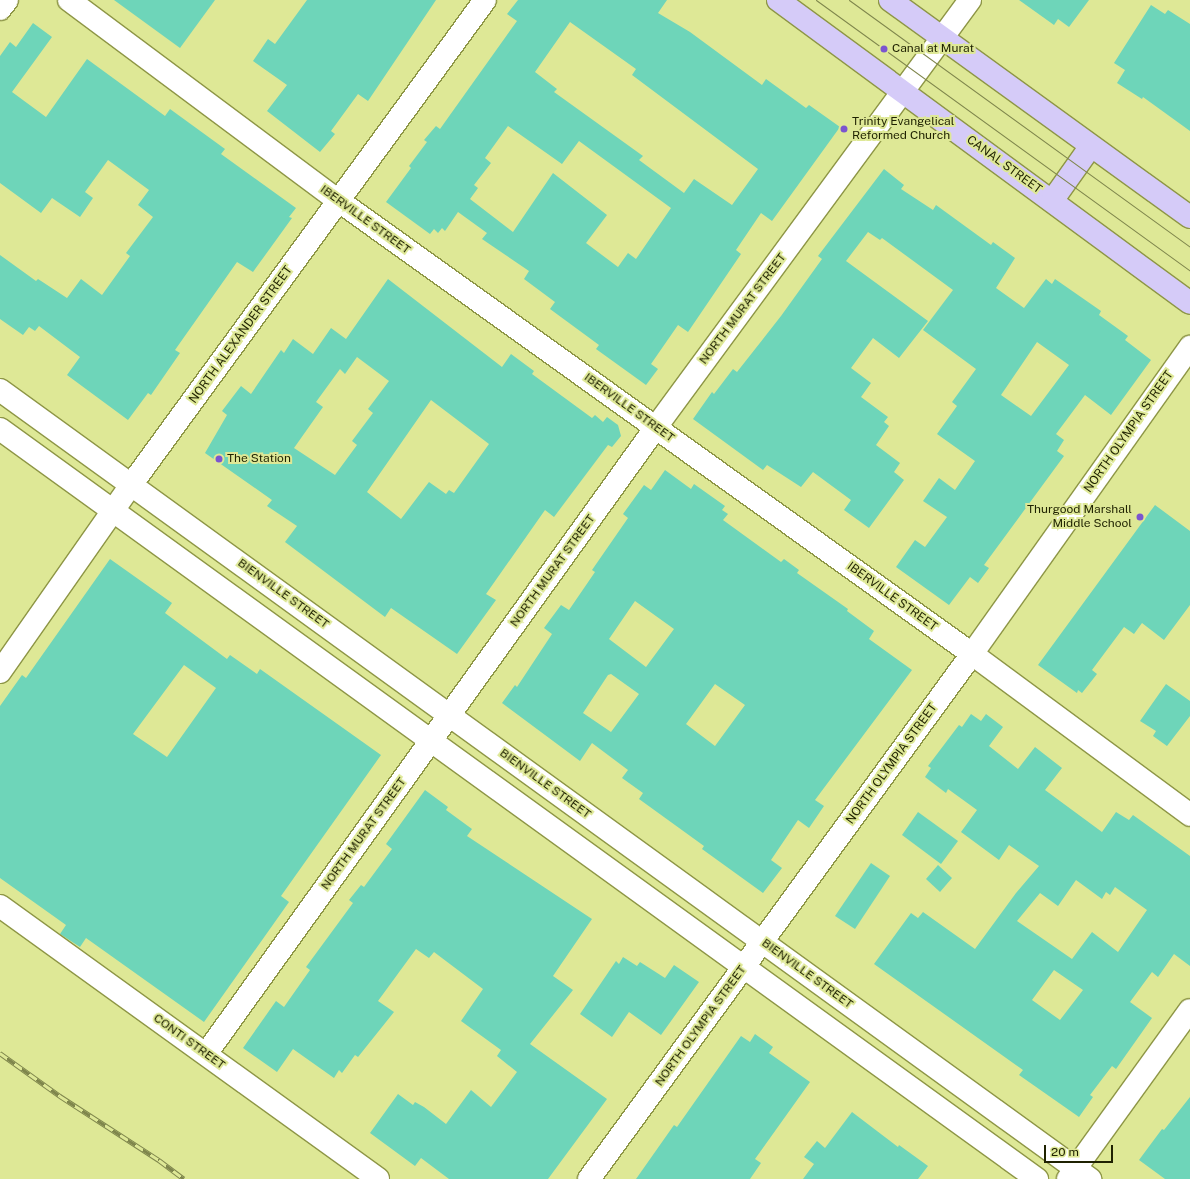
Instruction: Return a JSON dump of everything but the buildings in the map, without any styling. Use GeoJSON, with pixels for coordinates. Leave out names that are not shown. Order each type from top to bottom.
{"type":"FeatureCollection","features":[{"type":"Feature","properties":{"kind":"main road","name":"CANAL STREET"},"geometry":{"type":"LineString","coordinates":[[778,0],[1190,303]]}},
{"type":"Feature","properties":{"kind":"main road"},"geometry":{"type":"LineString","coordinates":[[890,0],[943,40],[1190,217]]}},
{"type":"Feature","properties":{"kind":"main road"},"geometry":{"type":"LineString","coordinates":[[1052,201],[1091,146]]}},
{"type":"Feature","properties":{"kind":"street"},"geometry":{"type":"LineString","coordinates":[[0,9],[7,0]]}},
{"type":"Feature","properties":{"kind":"street","name":"IBERVILLE STREET"},"geometry":{"type":"LineString","coordinates":[[69,0],[339,201],[972,654],[1190,815]]}},
{"type":"Feature","properties":{"kind":"street","name":"NORTH ALEXANDER STREET"},"geometry":{"type":"LineString","coordinates":[[0,672],[131,484],[485,0]]}},
{"type":"Feature","properties":{"kind":"street","name":"NORTH MURAT STREET"},"geometry":{"type":"LineString","coordinates":[[206,1054],[656,427],[905,92],[970,0]]}},
{"type":"Feature","properties":{"kind":"street","name":"NORTH OLYMPIA STREET"},"geometry":{"type":"LineString","coordinates":[[589,1179],[972,654],[1190,346]]}},
{"type":"Feature","properties":{"kind":"street","name":"BIENVILLE STREET"},"geometry":{"type":"LineString","coordinates":[[0,390],[762,942],[1078,1176]]}},
{"type":"Feature","properties":{"kind":"street"},"geometry":{"type":"LineString","coordinates":[[0,430],[1037,1179]]}},
{"type":"Feature","properties":{"kind":"street","name":"CONTI STREET"},"geometry":{"type":"LineString","coordinates":[[0,906],[378,1179]]}},
{"type":"Feature","properties":{"kind":"street"},"geometry":{"type":"LineString","coordinates":[[1078,1176],[1190,1010]]}},
{"type":"Feature","properties":{"kind":"tram line"},"geometry":{"type":"LineString","coordinates":[[816,0],[1190,271]]}},
{"type":"Feature","properties":{"kind":"tram line"},"geometry":{"type":"LineString","coordinates":[[849,0],[1190,247]]}},
{"type":"Feature","properties":{"kind":"railway"},"geometry":{"type":"LineString","coordinates":[[0,1053],[60,1096],[159,1160],[184,1179]]}},
{"type":"Feature","properties":{"kind":"place","name":"Canal at Murat"},"geometry":{"type":"Point","coordinates":[884,49]}},
{"type":"Feature","properties":{"kind":"place","name":"Trinity Evangelical Reformed Church"},"geometry":{"type":"Point","coordinates":[844,129]}},
{"type":"Feature","properties":{"kind":"place","name":"The Station"},"geometry":{"type":"Point","coordinates":[219,459]}},
{"type":"Feature","properties":{"kind":"place","name":"Thurgood Marshall Middle School"},"geometry":{"type":"Point","coordinates":[1140,517]}}]}
